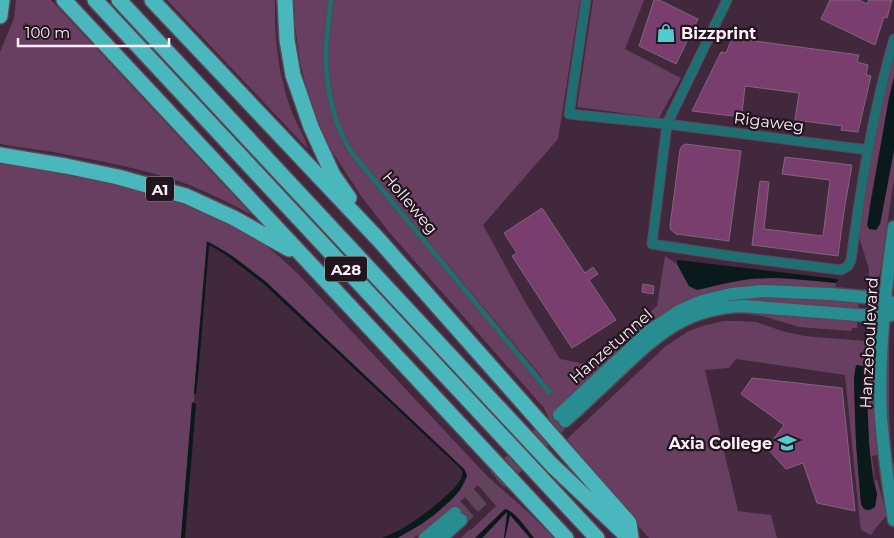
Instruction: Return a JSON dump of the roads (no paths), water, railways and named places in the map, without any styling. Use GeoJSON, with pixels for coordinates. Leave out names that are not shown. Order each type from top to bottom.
{"type":"FeatureCollection","features":[{"type":"Feature","properties":{"kind":"highway"},"geometry":{"type":"LineString","coordinates":[[0,16],[2,0]]}},
{"type":"Feature","properties":{"kind":"highway","name":"A28"},"geometry":{"type":"LineString","coordinates":[[64,0],[566,538]]}},
{"type":"Feature","properties":{"kind":"highway","name":"A28"},"geometry":{"type":"LineString","coordinates":[[95,0],[596,538]]}},
{"type":"Feature","properties":{"kind":"highway","name":"A28"},"geometry":{"type":"LineString","coordinates":[[119,0],[552,465],[630,538]]}},
{"type":"Feature","properties":{"kind":"highway","name":"A28"},"geometry":{"type":"LineString","coordinates":[[152,0],[379,240],[629,523],[630,538]]}},
{"type":"Feature","properties":{"kind":"highway","name":"A28"},"geometry":{"type":"LineString","coordinates":[[284,0],[287,40],[293,75],[311,127],[333,175],[379,240]]}},
{"type":"Feature","properties":{"kind":"highway","name":"A1"},"geometry":{"type":"LineString","coordinates":[[0,155],[118,177],[186,196],[234,218],[277,241],[307,260]]}},
{"type":"Feature","properties":{"kind":"main road","name":"Hanzeboulevard"},"geometry":{"type":"LineString","coordinates":[[894,228],[889,315],[881,376],[881,417],[894,520]]}},
{"type":"Feature","properties":{"kind":"main road","name":"Hanzetunnel"},"geometry":{"type":"LineString","coordinates":[[889,315],[750,306],[732,306],[702,312],[681,321],[656,337],[562,418],[648,331],[679,311],[702,302],[731,294],[763,290],[822,294],[890,302]]}},
{"type":"Feature","properties":{"kind":"main road"},"geometry":{"type":"LineString","coordinates":[[425,538],[458,516],[440,538]]}},
{"type":"Feature","properties":{"kind":"street","name":"Rigaweg"},"geometry":{"type":"LineString","coordinates":[[586,0],[569,114],[667,124],[868,150]]}},
{"type":"Feature","properties":{"kind":"street"},"geometry":{"type":"LineString","coordinates":[[727,0],[667,124],[652,244],[841,270],[846,268],[850,264],[868,150],[894,39]]}},
{"type":"Feature","properties":{"kind":"lane","name":"Holleweg"},"geometry":{"type":"LineString","coordinates":[[331,0],[327,40],[328,83],[342,137],[354,157],[549,392]]}},
{"type":"Feature","properties":{"kind":"tunnel"},"geometry":{"type":"LineString","coordinates":[[455,513],[559,415]]}},
{"type":"Feature","properties":{"kind":"tunnel"},"geometry":{"type":"LineString","coordinates":[[461,520],[565,421]]}},
{"type":"Feature","properties":{"kind":"place","name":"Bizzprint"},"geometry":{"type":"Point","coordinates":[666,33]}},
{"type":"Feature","properties":{"kind":"place","name":"Axia College"},"geometry":{"type":"Point","coordinates":[787,443]}}]}
